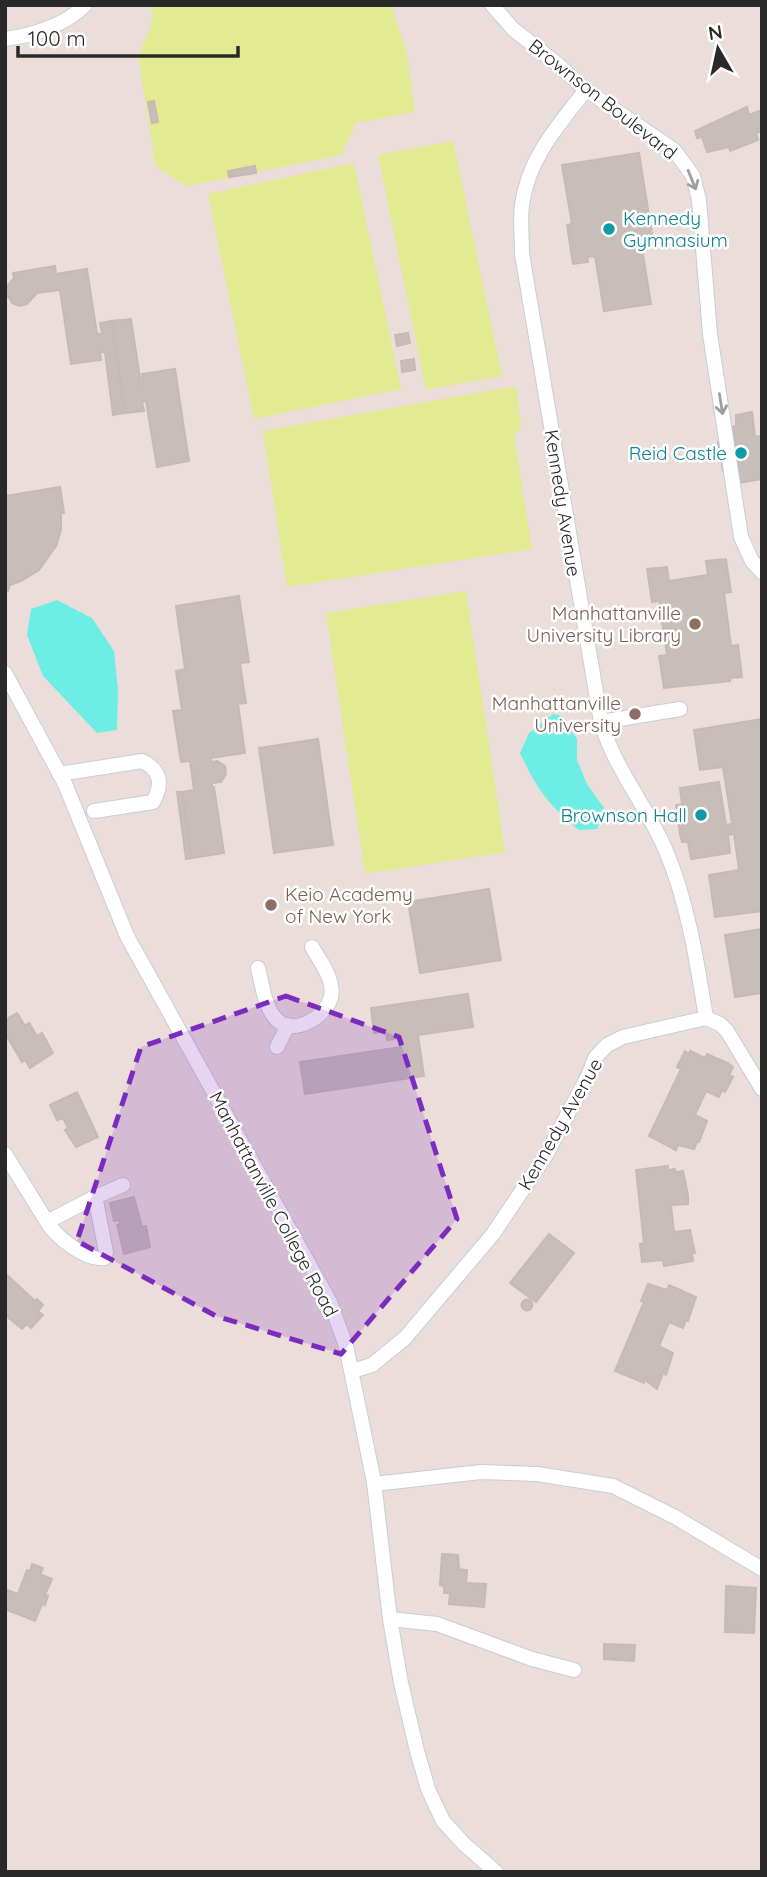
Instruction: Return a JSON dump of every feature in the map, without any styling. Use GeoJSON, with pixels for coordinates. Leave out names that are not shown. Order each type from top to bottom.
{"type":"FeatureCollection","features":[{"type":"Feature","properties":{"kind":"street"},"geometry":{"type":"LineString","coordinates":[[5,39],[23,37],[41,30],[63,20],[85,5]]}},
{"type":"Feature","properties":{"kind":"street","name":"Brownson Boulevard"},"geometry":{"type":"LineString","coordinates":[[492,5],[513,29],[586,90],[674,150],[692,176],[699,200],[710,334],[741,537],[752,561],[762,572]]}},
{"type":"Feature","properties":{"kind":"street","name":"Kennedy Avenue"},"geometry":{"type":"LineString","coordinates":[[352,1371],[372,1365],[405,1338],[493,1234],[546,1155],[595,1058],[607,1045],[623,1037],[706,1018],[701,979],[667,853],[617,764],[601,722],[524,268],[522,204],[531,167],[550,135],[586,90]]}},
{"type":"Feature","properties":{"kind":"street","name":"Manhattanville College Road"},"geometry":{"type":"LineString","coordinates":[[5,673],[59,774],[99,863],[127,936],[330,1302],[352,1371],[374,1484],[390,1619],[401,1683],[428,1789],[443,1821],[496,1872]]}},
{"type":"Feature","properties":{"kind":"street"},"geometry":{"type":"LineString","coordinates":[[601,722],[680,709]]}},
{"type":"Feature","properties":{"kind":"street"},"geometry":{"type":"LineString","coordinates":[[59,774],[142,761],[152,765],[159,775],[159,790],[153,802],[94,811]]}},
{"type":"Feature","properties":{"kind":"street"},"geometry":{"type":"LineString","coordinates":[[258,968],[270,1009],[277,1020],[299,1026],[321,1014],[332,996],[331,983],[312,947]]}},
{"type":"Feature","properties":{"kind":"street"},"geometry":{"type":"LineString","coordinates":[[706,1018],[720,1024],[727,1031],[762,1089]]}},
{"type":"Feature","properties":{"kind":"street"},"geometry":{"type":"LineString","coordinates":[[277,1047],[288,1025]]}},
{"type":"Feature","properties":{"kind":"street"},"geometry":{"type":"LineString","coordinates":[[5,1154],[51,1228],[84,1253],[97,1259],[104,1258],[106,1252],[96,1201],[93,1198]]}},
{"type":"Feature","properties":{"kind":"street"},"geometry":{"type":"LineString","coordinates":[[51,1228],[93,1198],[122,1185]]}},
{"type":"Feature","properties":{"kind":"street"},"geometry":{"type":"LineString","coordinates":[[374,1484],[481,1472],[537,1475],[612,1486],[675,1517],[762,1569]]}},
{"type":"Feature","properties":{"kind":"street"},"geometry":{"type":"LineString","coordinates":[[390,1619],[437,1624],[532,1659],[574,1670]]}},
{"type":"Feature","properties":{"kind":"highlighted area"},"geometry":{"type":"Polygon","coordinates":[[[286,996],[399,1037],[457,1219],[341,1354],[216,1316],[77,1241],[141,1047],[286,996]]]}},
{"type":"Feature","properties":{"kind":"green space"},"geometry":{"type":"Polygon","coordinates":[[[153,5],[391,5],[407,53],[415,112],[356,123],[341,155],[186,186],[156,167],[138,56],[151,27],[153,5]]]}},
{"type":"Feature","properties":{"kind":"green space"},"geometry":{"type":"Polygon","coordinates":[[[453,141],[502,376],[426,390],[378,155],[453,141]]]}},
{"type":"Feature","properties":{"kind":"green space"},"geometry":{"type":"Polygon","coordinates":[[[354,163],[401,389],[254,419],[208,194],[354,163]]]}},
{"type":"Feature","properties":{"kind":"green space"},"geometry":{"type":"Polygon","coordinates":[[[516,386],[521,427],[514,436],[532,549],[287,587],[263,431],[516,386]]]}},
{"type":"Feature","properties":{"kind":"green space"},"geometry":{"type":"Polygon","coordinates":[[[466,591],[505,852],[365,874],[326,613],[466,591]]]}},
{"type":"Feature","properties":{"kind":"water"},"geometry":{"type":"Polygon","coordinates":[[[57,600],[92,618],[114,651],[118,690],[117,730],[97,733],[43,676],[27,635],[31,609],[57,600]]]}},
{"type":"Feature","properties":{"kind":"water"},"geometry":{"type":"Polygon","coordinates":[[[553,714],[562,716],[577,739],[577,760],[587,784],[604,808],[597,829],[579,830],[559,812],[538,787],[520,753],[529,733],[553,714]]]}},
{"type":"Feature","properties":{"kind":"building"},"geometry":{"type":"Polygon","coordinates":[[[154,101],[158,122],[152,123],[148,102],[154,101]]]}},
{"type":"Feature","properties":{"kind":"building"},"geometry":{"type":"Polygon","coordinates":[[[747,107],[749,115],[762,110],[762,131],[756,133],[758,140],[730,151],[729,147],[707,152],[702,137],[697,138],[695,131],[747,107]]]}},
{"type":"Feature","properties":{"kind":"building","name":"Kennedy Gymnasium"},"geometry":{"type":"Polygon","coordinates":[[[639,153],[652,234],[640,236],[651,304],[604,311],[595,256],[587,257],[588,262],[573,264],[567,225],[572,224],[562,165],[639,153]]]}},
{"type":"Feature","properties":{"kind":"building"},"geometry":{"type":"Polygon","coordinates":[[[255,166],[256,173],[229,177],[228,171],[255,166]]]}},
{"type":"Feature","properties":{"kind":"building"},"geometry":{"type":"Polygon","coordinates":[[[55,266],[56,274],[87,269],[97,334],[102,334],[100,323],[112,321],[125,413],[113,415],[105,352],[100,352],[101,360],[71,364],[60,290],[37,293],[27,304],[19,306],[12,303],[8,296],[5,298],[5,289],[14,278],[13,273],[55,266]]]}},
{"type":"Feature","properties":{"kind":"building"},"geometry":{"type":"Polygon","coordinates":[[[131,319],[141,385],[142,374],[175,369],[189,461],[157,467],[146,401],[142,401],[144,411],[125,413],[112,321],[131,319]]]}},
{"type":"Feature","properties":{"kind":"building"},"geometry":{"type":"Polygon","coordinates":[[[408,333],[410,343],[397,346],[395,335],[408,333]]]}},
{"type":"Feature","properties":{"kind":"building"},"geometry":{"type":"Polygon","coordinates":[[[414,359],[415,370],[402,372],[401,361],[414,359]]]}},
{"type":"Feature","properties":{"kind":"building","name":"Reid Castle"},"geometry":{"type":"Polygon","coordinates":[[[752,412],[755,437],[762,436],[762,479],[738,483],[736,468],[723,470],[718,442],[731,440],[729,427],[736,426],[736,415],[752,412]]]}},
{"type":"Feature","properties":{"kind":"building"},"geometry":{"type":"Polygon","coordinates":[[[60,487],[64,513],[61,513],[61,530],[56,546],[39,570],[10,585],[8,591],[5,591],[5,496],[60,487]]]}},
{"type":"Feature","properties":{"kind":"building","name":"Manhattanville University Library"},"geometry":{"type":"Polygon","coordinates":[[[726,559],[731,592],[724,593],[731,646],[738,645],[742,677],[730,678],[730,681],[664,688],[659,656],[667,655],[659,601],[652,602],[647,569],[667,567],[669,581],[708,575],[706,561],[726,559]]]}},
{"type":"Feature","properties":{"kind":"building"},"geometry":{"type":"Polygon","coordinates":[[[239,596],[249,662],[240,663],[246,703],[238,704],[245,753],[211,758],[211,762],[217,761],[225,766],[226,774],[221,782],[212,783],[224,853],[192,858],[182,792],[194,790],[190,761],[181,762],[173,711],[182,710],[176,671],[185,669],[176,606],[239,596]]]}},
{"type":"Feature","properties":{"kind":"building","name":"Brownson Hall"},"geometry":{"type":"Polygon","coordinates":[[[762,719],[762,911],[715,917],[709,875],[739,870],[734,834],[728,835],[730,853],[691,859],[688,842],[682,842],[680,834],[676,805],[682,804],[680,788],[719,782],[726,825],[732,824],[723,767],[700,770],[694,730],[762,719]]]}},
{"type":"Feature","properties":{"kind":"building"},"geometry":{"type":"Polygon","coordinates":[[[318,739],[333,845],[274,853],[259,748],[318,739]]]}},
{"type":"Feature","properties":{"kind":"building"},"geometry":{"type":"Polygon","coordinates":[[[177,792],[182,792],[192,858],[186,859],[177,792]]]}},
{"type":"Feature","properties":{"kind":"building"},"geometry":{"type":"Polygon","coordinates":[[[489,889],[501,960],[420,973],[408,902],[489,889]]]}},
{"type":"Feature","properties":{"kind":"building"},"geometry":{"type":"Polygon","coordinates":[[[762,929],[762,993],[735,997],[725,935],[762,929]]]}},
{"type":"Feature","properties":{"kind":"building"},"geometry":{"type":"Polygon","coordinates":[[[468,994],[473,1027],[418,1035],[424,1076],[305,1094],[300,1062],[401,1047],[400,1038],[387,1040],[386,1031],[374,1033],[371,1008],[468,994]]]}},
{"type":"Feature","properties":{"kind":"building"},"geometry":{"type":"Polygon","coordinates":[[[17,1013],[25,1026],[29,1023],[37,1036],[42,1033],[53,1053],[30,1068],[25,1060],[22,1062],[5,1033],[5,1020],[17,1013]]]}},
{"type":"Feature","properties":{"kind":"building"},"geometry":{"type":"Polygon","coordinates":[[[685,1051],[705,1058],[707,1054],[728,1063],[733,1067],[729,1075],[733,1077],[719,1097],[706,1091],[695,1115],[707,1121],[694,1149],[678,1145],[676,1150],[649,1136],[681,1069],[677,1067],[685,1051]]]}},
{"type":"Feature","properties":{"kind":"building"},"geometry":{"type":"Polygon","coordinates":[[[77,1092],[98,1137],[76,1147],[65,1130],[68,1128],[63,1118],[57,1120],[50,1105],[77,1092]]]}},
{"type":"Feature","properties":{"kind":"building"},"geometry":{"type":"Polygon","coordinates":[[[668,1166],[668,1170],[683,1171],[688,1195],[688,1204],[671,1205],[674,1232],[690,1230],[695,1253],[692,1253],[693,1261],[664,1266],[663,1260],[642,1262],[640,1244],[644,1243],[636,1170],[668,1166]]]}},
{"type":"Feature","properties":{"kind":"building"},"geometry":{"type":"Polygon","coordinates":[[[134,1197],[142,1227],[146,1226],[150,1247],[124,1254],[117,1225],[120,1224],[119,1220],[114,1221],[110,1203],[134,1197]]]}},
{"type":"Feature","properties":{"kind":"building"},"geometry":{"type":"Polygon","coordinates":[[[549,1234],[574,1253],[536,1302],[510,1283],[549,1234]]]}},
{"type":"Feature","properties":{"kind":"building"},"geometry":{"type":"Polygon","coordinates":[[[5,1273],[43,1305],[38,1311],[43,1315],[31,1328],[27,1324],[22,1329],[5,1315],[5,1273]]]}},
{"type":"Feature","properties":{"kind":"building"},"geometry":{"type":"Polygon","coordinates":[[[648,1284],[667,1290],[669,1285],[696,1297],[683,1328],[669,1322],[659,1346],[673,1353],[666,1375],[663,1373],[657,1389],[645,1380],[644,1383],[615,1371],[644,1302],[641,1301],[648,1284]]]}},
{"type":"Feature","properties":{"kind":"building"},"geometry":{"type":"Polygon","coordinates":[[[527,1300],[531,1301],[531,1309],[527,1310],[523,1309],[522,1305],[523,1301],[527,1300]]]}},
{"type":"Feature","properties":{"kind":"building"},"geometry":{"type":"Polygon","coordinates":[[[442,1554],[458,1555],[459,1569],[467,1570],[466,1583],[486,1584],[484,1607],[449,1604],[450,1593],[444,1593],[444,1586],[440,1585],[442,1554]]]}},
{"type":"Feature","properties":{"kind":"building"},"geometry":{"type":"Polygon","coordinates":[[[32,1564],[43,1568],[40,1574],[52,1579],[45,1595],[48,1596],[45,1605],[42,1604],[35,1621],[5,1609],[7,1590],[18,1594],[32,1564]]]}},
{"type":"Feature","properties":{"kind":"building"},"geometry":{"type":"Polygon","coordinates":[[[726,1586],[756,1588],[754,1633],[725,1632],[726,1586]]]}},
{"type":"Feature","properties":{"kind":"building"},"geometry":{"type":"Polygon","coordinates":[[[604,1644],[635,1645],[634,1661],[604,1659],[604,1644]]]}},
{"type":"Feature","properties":{"kind":"place","name":"Kennedy Gymnasium"},"geometry":{"type":"Point","coordinates":[609,229]}},
{"type":"Feature","properties":{"kind":"place","name":"Reid Castle"},"geometry":{"type":"Point","coordinates":[741,453]}},
{"type":"Feature","properties":{"kind":"place","name":"Manhattanville University Library"},"geometry":{"type":"Point","coordinates":[695,624]}},
{"type":"Feature","properties":{"kind":"place","name":"Manhattanville University"},"geometry":{"type":"Point","coordinates":[635,714]}},
{"type":"Feature","properties":{"kind":"place","name":"Brownson Hall"},"geometry":{"type":"Point","coordinates":[701,815]}},
{"type":"Feature","properties":{"kind":"place","name":"Keio Academy of New York"},"geometry":{"type":"Point","coordinates":[271,905]}}]}
